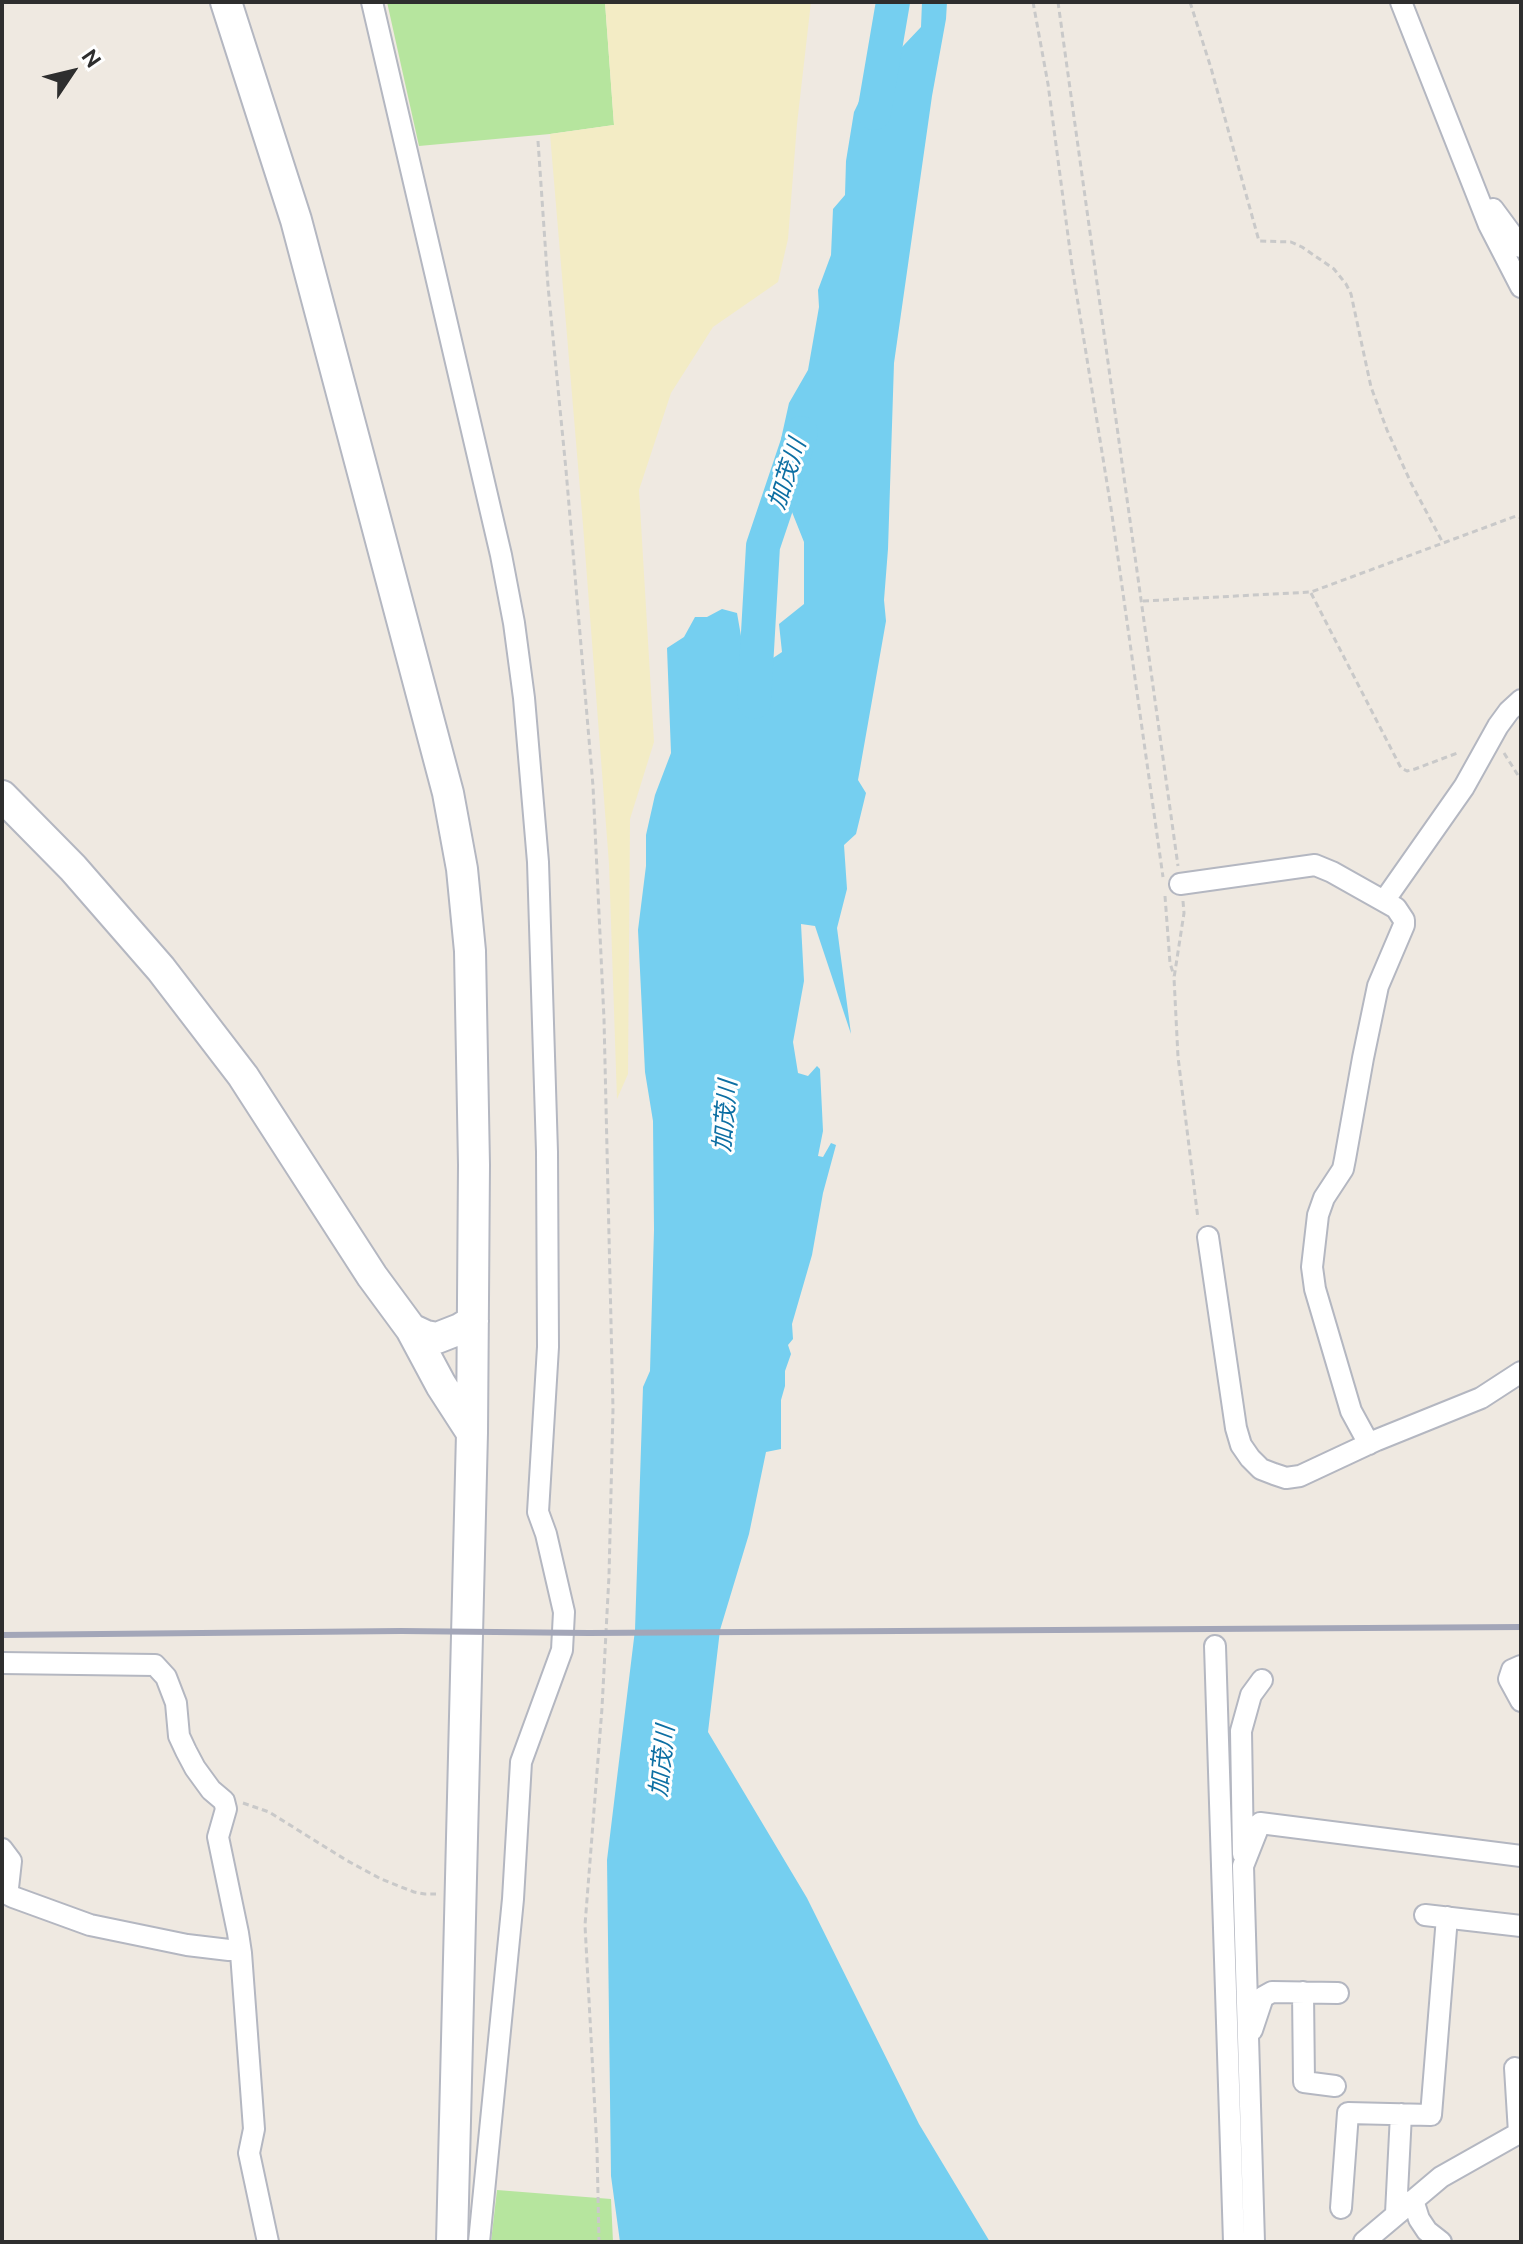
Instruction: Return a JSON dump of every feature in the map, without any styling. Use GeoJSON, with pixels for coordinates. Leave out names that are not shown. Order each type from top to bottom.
{"type":"FeatureCollection","features":[{"type":"Feature","properties":{"kind":"street"},"geometry":{"type":"LineString","coordinates":[[226,2],[296,220],[448,793],[462,869],[470,951],[473,1321],[452,2242]]}},
{"type":"Feature","properties":{"kind":"street"},"geometry":{"type":"LineString","coordinates":[[372,2],[501,555],[524,698],[538,862],[547,1152],[548,1332],[538,1512],[564,1612],[562,1650],[521,1762],[513,1899],[479,2242]]}},
{"type":"Feature","properties":{"kind":"street"},"geometry":{"type":"LineString","coordinates":[[1401,2],[1489,225],[1521,287]]}},
{"type":"Feature","properties":{"kind":"street"},"geometry":{"type":"LineString","coordinates":[[1476,192],[1521,247]]}},
{"type":"Feature","properties":{"kind":"street"},"geometry":{"type":"LineString","coordinates":[[1384,901],[1464,787],[1509,711],[1521,700]]}},
{"type":"Feature","properties":{"kind":"street"},"geometry":{"type":"LineString","coordinates":[[2,796],[73,868],[170,981],[243,1076],[372,1276],[411,1329],[441,1385],[472,1433]]}},
{"type":"Feature","properties":{"kind":"street"},"geometry":{"type":"LineString","coordinates":[[1180,884],[1315,865],[1396,908],[1404,920],[1378,986],[1343,1169],[1324,1198],[1318,1215],[1312,1267],[1315,1289],[1343,1386],[1357,1424],[1369,1444]]}},
{"type":"Feature","properties":{"kind":"street"},"geometry":{"type":"LineString","coordinates":[[1208,1237],[1236,1428],[1241,1445],[1261,1469],[1286,1478],[1300,1476],[1481,1398],[1521,1372]]}},
{"type":"Feature","properties":{"kind":"street"},"geometry":{"type":"LineString","coordinates":[[411,1329],[437,1338],[473,1321]]}},
{"type":"Feature","properties":{"kind":"street"},"geometry":{"type":"LineString","coordinates":[[1215,1646],[1234,2242]]}},
{"type":"Feature","properties":{"kind":"street"},"geometry":{"type":"LineString","coordinates":[[2,1663],[155,1665],[166,1677],[176,1703],[179,1736],[186,1751],[195,1768],[225,1805],[218,1837],[240,1949],[254,2129],[249,2153],[268,2242]]}},
{"type":"Feature","properties":{"kind":"street"},"geometry":{"type":"LineString","coordinates":[[1521,1666],[1512,1670],[1509,1679],[1521,1701]]}},
{"type":"Feature","properties":{"kind":"street"},"geometry":{"type":"LineString","coordinates":[[1254,2242],[1241,1731],[1251,1695],[1262,1680]]}},
{"type":"Feature","properties":{"kind":"street"},"geometry":{"type":"LineString","coordinates":[[1243,1866],[1260,1823],[1521,1856]]}},
{"type":"Feature","properties":{"kind":"street"},"geometry":{"type":"LineString","coordinates":[[2,1849],[11,1861],[8,1888],[9,1895],[13,1897],[90,1925],[187,1945],[240,1949]]}},
{"type":"Feature","properties":{"kind":"street"},"geometry":{"type":"LineString","coordinates":[[1425,1915],[1521,1926]]}},
{"type":"Feature","properties":{"kind":"street"},"geometry":{"type":"LineString","coordinates":[[1341,2208],[1348,2113],[1431,2115],[1447,1917]]}},
{"type":"Feature","properties":{"kind":"street"},"geometry":{"type":"LineString","coordinates":[[1247,2043],[1263,1997],[1272,1992],[1338,1993]]}},
{"type":"Feature","properties":{"kind":"street"},"geometry":{"type":"LineString","coordinates":[[1303,1992],[1304,2082],[1335,2086]]}},
{"type":"Feature","properties":{"kind":"street"},"geometry":{"type":"LineString","coordinates":[[1364,2242],[1441,2177],[1520,2133],[1515,2068]]}},
{"type":"Feature","properties":{"kind":"street"},"geometry":{"type":"LineString","coordinates":[[1396,2213],[1401,2114]]}},
{"type":"Feature","properties":{"kind":"street"},"geometry":{"type":"LineString","coordinates":[[1413,2200],[1419,2219],[1427,2231],[1441,2242]]}},
{"type":"Feature","properties":{"kind":"path"},"geometry":{"type":"LineString","coordinates":[[1033,2],[1111,508],[1163,872],[1170,963],[1174,978]]}},
{"type":"Feature","properties":{"kind":"path"},"geometry":{"type":"LineString","coordinates":[[1058,2],[1184,913],[1174,978],[1178,1057],[1200,1229],[1208,1237]]}},
{"type":"Feature","properties":{"kind":"path"},"geometry":{"type":"LineString","coordinates":[[1190,2],[1259,241],[1291,242],[1302,247],[1334,269],[1346,284],[1381,416],[1411,483],[1443,543]]}},
{"type":"Feature","properties":{"kind":"path"},"geometry":{"type":"LineString","coordinates":[[538,141],[593,786],[604,1019],[613,1409],[609,1576],[585,1925],[599,2242]]}},
{"type":"Feature","properties":{"kind":"path"},"geometry":{"type":"LineString","coordinates":[[1142,601],[1311,592],[1516,516],[1521,518]]}},
{"type":"Feature","properties":{"kind":"path"},"geometry":{"type":"LineString","coordinates":[[1311,592],[1401,768],[1407,771],[1415,769],[1490,741],[1498,743],[1521,780]]}},
{"type":"Feature","properties":{"kind":"path"},"geometry":{"type":"LineString","coordinates":[[225,1805],[234,1800],[256,1806],[346,1860],[403,1888],[425,1894],[461,1892]]}},
{"type":"Feature","properties":{"kind":"green space"},"geometry":{"type":"Polygon","coordinates":[[[387,2],[605,2],[614,125],[419,146],[387,2]]]}},
{"type":"Feature","properties":{"kind":"green space"},"geometry":{"type":"Polygon","coordinates":[[[497,2190],[611,2199],[613,2242],[491,2242],[497,2190]]]}},
{"type":"Feature","properties":{"kind":"sand"},"geometry":{"type":"Polygon","coordinates":[[[605,2],[811,2],[788,239],[778,282],[713,327],[671,393],[639,490],[654,742],[630,819],[628,1074],[617,1099],[609,864],[550,134],[614,125],[605,2]]]}},
{"type":"Feature","properties":{"kind":"water"},"geometry":{"type":"Polygon","coordinates":[[[922,2],[947,2],[946,19],[894,363],[884,600],[886,621],[858,780],[866,793],[856,834],[844,845],[847,889],[837,928],[851,1034],[815,926],[801,924],[804,981],[793,1042],[798,1073],[808,1076],[817,1066],[820,1069],[823,1131],[818,1156],[823,1157],[831,1143],[836,1145],[823,1193],[812,1255],[792,1324],[793,1339],[788,1345],[791,1354],[781,1400],[781,1449],[766,1452],[749,1534],[720,1630],[708,1732],[807,1898],[919,2124],[990,2242],[620,2242],[611,2176],[607,1860],[635,1630],[643,1387],[650,1371],[653,1121],[645,1072],[638,930],[646,866],[646,835],[655,795],[671,753],[667,648],[684,637],[695,617],[707,617],[722,609],[737,613],[741,636],[749,634],[748,654],[767,662],[782,652],[779,624],[804,604],[804,542],[792,512],[781,439],[789,403],[808,370],[819,307],[818,290],[831,255],[833,209],[845,195],[846,161],[854,112],[868,83],[921,27],[922,2]]]}},
{"type":"Feature","properties":{"kind":"waterway","name":"加茂川"},"geometry":{"type":"LineString","coordinates":[[874,113],[893,2]]}},
{"type":"Feature","properties":{"kind":"waterway","name":"加茂川"},"geometry":{"type":"LineString","coordinates":[[754,702],[763,546],[801,433]]}},
{"type":"Feature","properties":{"kind":"railway"},"geometry":{"type":"LineString","coordinates":[[2,1635],[1521,1627]]}}]}
